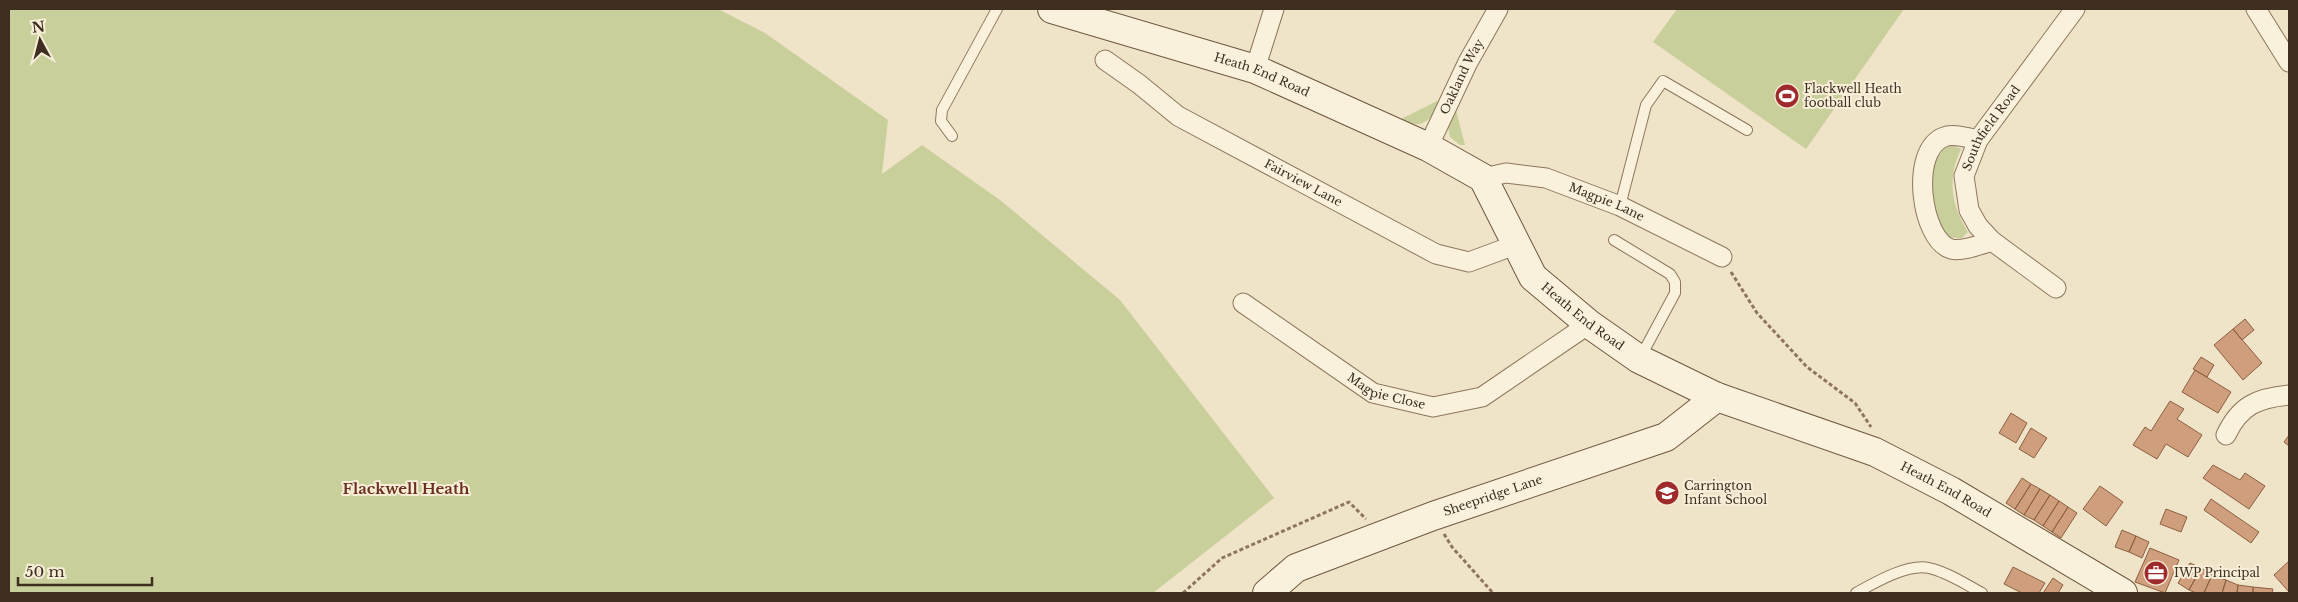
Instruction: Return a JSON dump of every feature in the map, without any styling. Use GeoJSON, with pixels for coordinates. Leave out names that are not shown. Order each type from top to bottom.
{"type":"FeatureCollection","features":[{"type":"Feature","properties":{"kind":"street","name":"Heath End Road"},"geometry":{"type":"LineString","coordinates":[[1052,9],[1255,69],[1428,147],[1484,178],[1515,245],[1533,277],[1589,324],[1639,359],[1717,397],[1875,452],[1951,491],[2123,593]]}},
{"type":"Feature","properties":{"kind":"street"},"geometry":{"type":"LineString","coordinates":[[1255,69],[1274,9]]}},
{"type":"Feature","properties":{"kind":"street","name":"Oakland Way"},"geometry":{"type":"LineString","coordinates":[[1428,147],[1468,62],[1498,9]]}},
{"type":"Feature","properties":{"kind":"street","name":"Southfield Road"},"geometry":{"type":"LineString","coordinates":[[2056,288],[1992,240],[1978,226],[1969,210],[1964,176],[1978,140],[2075,9]]}},
{"type":"Feature","properties":{"kind":"street"},"geometry":{"type":"LineString","coordinates":[[2256,9],[2289,62]]}},
{"type":"Feature","properties":{"kind":"street","name":"Fairview Lane"},"geometry":{"type":"LineString","coordinates":[[1105,60],[1140,84],[1178,116],[1436,254],[1470,262],[1515,245]]}},
{"type":"Feature","properties":{"kind":"street"},"geometry":{"type":"LineString","coordinates":[[1978,140],[1945,136],[1931,145],[1924,160],[1922,188],[1929,223],[1938,242],[1952,249],[1973,247],[1992,240]]}},
{"type":"Feature","properties":{"kind":"street","name":"Magpie Lane"},"geometry":{"type":"LineString","coordinates":[[1484,178],[1506,173],[1546,178],[1620,206],[1722,257]]}},
{"type":"Feature","properties":{"kind":"street","name":"Magpie Close"},"geometry":{"type":"LineString","coordinates":[[1243,303],[1373,393],[1433,406],[1482,397],[1589,324]]}},
{"type":"Feature","properties":{"kind":"street"},"geometry":{"type":"LineString","coordinates":[[2226,435],[2232,421],[2244,408],[2258,401],[2289,395]]}},
{"type":"Feature","properties":{"kind":"street","name":"Sheepridge Lane"},"geometry":{"type":"LineString","coordinates":[[1268,593],[1296,568],[1433,516],[1666,437],[1717,397]]}},
{"type":"Feature","properties":{"kind":"lane"},"geometry":{"type":"LineString","coordinates":[[952,136],[941,121],[942,110],[997,9]]}},
{"type":"Feature","properties":{"kind":"lane"},"geometry":{"type":"LineString","coordinates":[[1620,206],[1646,105],[1663,81],[1747,130]]}},
{"type":"Feature","properties":{"kind":"lane"},"geometry":{"type":"LineString","coordinates":[[1614,240],[1670,274],[1675,282],[1675,293],[1639,359]]}},
{"type":"Feature","properties":{"kind":"lane"},"geometry":{"type":"LineString","coordinates":[[1856,593],[1879,580],[1914,567],[1928,567],[1982,593]]}},
{"type":"Feature","properties":{"kind":"path"},"geometry":{"type":"LineString","coordinates":[[1722,257],[1757,313],[1807,367],[1856,403],[1872,428]]}},
{"type":"Feature","properties":{"kind":"path"},"geometry":{"type":"LineString","coordinates":[[1183,593],[1222,558],[1349,502],[1383,535]]}},
{"type":"Feature","properties":{"kind":"path"},"geometry":{"type":"LineString","coordinates":[[1433,516],[1452,547],[1493,593]]}},
{"type":"Feature","properties":{"kind":"green space"},"geometry":{"type":"Polygon","coordinates":[[[9,9],[718,9],[765,33],[888,120],[882,174],[922,145],[1000,200],[1120,300],[1274,498],[1153,593],[9,593],[9,9]]]}},
{"type":"Feature","properties":{"kind":"green space","name":"Flackwell Heath football club"},"geometry":{"type":"Polygon","coordinates":[[[1677,9],[1904,9],[1806,149],[1653,42],[1677,9]]]}},
{"type":"Feature","properties":{"kind":"green space"},"geometry":{"type":"Polygon","coordinates":[[[1439,100],[1433,114],[1425,122],[1414,124],[1401,119],[1439,100]]]}},
{"type":"Feature","properties":{"kind":"green space"},"geometry":{"type":"Polygon","coordinates":[[[1453,109],[1456,110],[1465,145],[1460,145],[1450,137],[1448,126],[1453,109]]]}},
{"type":"Feature","properties":{"kind":"green space"},"geometry":{"type":"Polygon","coordinates":[[[1952,145],[1961,149],[1954,171],[1953,192],[1958,212],[1968,232],[1962,238],[1949,237],[1941,232],[1937,224],[1932,193],[1933,163],[1943,149],[1952,145]]]}},
{"type":"Feature","properties":{"kind":"building"},"geometry":{"type":"Polygon","coordinates":[[[2245,319],[2254,330],[2242,340],[2233,329],[2245,319]]]}},
{"type":"Feature","properties":{"kind":"building"},"geometry":{"type":"Polygon","coordinates":[[[2233,329],[2262,363],[2243,380],[2214,345],[2233,329]]]}},
{"type":"Feature","properties":{"kind":"building"},"geometry":{"type":"Polygon","coordinates":[[[2201,357],[2214,365],[2207,377],[2193,369],[2201,357]]]}},
{"type":"Feature","properties":{"kind":"building"},"geometry":{"type":"Polygon","coordinates":[[[2195,370],[2231,392],[2218,413],[2182,392],[2195,370]]]}},
{"type":"Feature","properties":{"kind":"building"},"geometry":{"type":"Polygon","coordinates":[[[2170,401],[2184,409],[2177,419],[2202,435],[2188,457],[2166,444],[2157,459],[2133,445],[2145,427],[2151,431],[2170,401]]]}},
{"type":"Feature","properties":{"kind":"building"},"geometry":{"type":"Polygon","coordinates":[[[2011,413],[2027,423],[2016,443],[1999,433],[2011,413]]]}},
{"type":"Feature","properties":{"kind":"building"},"geometry":{"type":"Polygon","coordinates":[[[2031,428],[2047,438],[2034,458],[2019,449],[2031,428]]]}},
{"type":"Feature","properties":{"kind":"building"},"geometry":{"type":"Polygon","coordinates":[[[2289,435],[2289,446],[2284,442],[2289,435]]]}},
{"type":"Feature","properties":{"kind":"building"},"geometry":{"type":"Polygon","coordinates":[[[2213,465],[2240,480],[2245,473],[2265,486],[2249,509],[2203,478],[2213,465]]]}},
{"type":"Feature","properties":{"kind":"building"},"geometry":{"type":"Polygon","coordinates":[[[2022,478],[2031,484],[2015,509],[2006,503],[2022,478]]]}},
{"type":"Feature","properties":{"kind":"building"},"geometry":{"type":"Polygon","coordinates":[[[2031,484],[2040,489],[2024,515],[2015,509],[2031,484]]]}},
{"type":"Feature","properties":{"kind":"building"},"geometry":{"type":"Polygon","coordinates":[[[2100,486],[2123,502],[2106,526],[2083,509],[2100,486]]]}},
{"type":"Feature","properties":{"kind":"building"},"geometry":{"type":"Polygon","coordinates":[[[2040,489],[2050,495],[2034,520],[2024,515],[2040,489]]]}},
{"type":"Feature","properties":{"kind":"building"},"geometry":{"type":"Polygon","coordinates":[[[2050,495],[2059,501],[2043,526],[2034,520],[2050,495]]]}},
{"type":"Feature","properties":{"kind":"building"},"geometry":{"type":"Polygon","coordinates":[[[2211,499],[2259,532],[2251,543],[2204,510],[2211,499]]]}},
{"type":"Feature","properties":{"kind":"building"},"geometry":{"type":"Polygon","coordinates":[[[2059,501],[2068,507],[2052,532],[2043,526],[2059,501]]]}},
{"type":"Feature","properties":{"kind":"building"},"geometry":{"type":"Polygon","coordinates":[[[2068,507],[2077,513],[2061,538],[2052,532],[2068,507]]]}},
{"type":"Feature","properties":{"kind":"building"},"geometry":{"type":"Polygon","coordinates":[[[2166,509],[2187,517],[2181,532],[2160,524],[2166,509]]]}},
{"type":"Feature","properties":{"kind":"building"},"geometry":{"type":"Polygon","coordinates":[[[2122,530],[2136,536],[2129,552],[2115,547],[2122,530]]]}},
{"type":"Feature","properties":{"kind":"building"},"geometry":{"type":"Polygon","coordinates":[[[2136,536],[2149,542],[2142,558],[2129,552],[2136,536]]]}},
{"type":"Feature","properties":{"kind":"building"},"geometry":{"type":"Polygon","coordinates":[[[2150,548],[2179,560],[2165,593],[2135,582],[2150,548]]]}},
{"type":"Feature","properties":{"kind":"building"},"geometry":{"type":"Polygon","coordinates":[[[2289,561],[2289,592],[2274,575],[2289,561]]]}},
{"type":"Feature","properties":{"kind":"building"},"geometry":{"type":"Polygon","coordinates":[[[2190,563],[2201,568],[2189,590],[2178,583],[2190,563]]]}},
{"type":"Feature","properties":{"kind":"building"},"geometry":{"type":"Polygon","coordinates":[[[2013,567],[2045,583],[2039,593],[2022,593],[2004,584],[2013,567]]]}},
{"type":"Feature","properties":{"kind":"building"},"geometry":{"type":"Polygon","coordinates":[[[2201,568],[2212,575],[2204,593],[2196,593],[2189,590],[2201,568]]]}},
{"type":"Feature","properties":{"kind":"building"},"geometry":{"type":"Polygon","coordinates":[[[2212,575],[2226,580],[2222,593],[2204,593],[2212,575]]]}},
{"type":"Feature","properties":{"kind":"building"},"geometry":{"type":"Polygon","coordinates":[[[2053,578],[2063,585],[2058,593],[2043,593],[2053,578]]]}},
{"type":"Feature","properties":{"kind":"building"},"geometry":{"type":"Polygon","coordinates":[[[2226,580],[2238,585],[2237,593],[2222,593],[2226,580]]]}},
{"type":"Feature","properties":{"kind":"building"},"geometry":{"type":"Polygon","coordinates":[[[2238,585],[2253,587],[2253,593],[2237,593],[2238,585]]]}},
{"type":"Feature","properties":{"kind":"building"},"geometry":{"type":"Polygon","coordinates":[[[2253,587],[2273,589],[2272,593],[2253,593],[2253,587]]]}},
{"type":"Feature","properties":{"kind":"place","name":"Flackwell Heath football club"},"geometry":{"type":"Point","coordinates":[1787,96]}},
{"type":"Feature","properties":{"kind":"place","name":"Carrington Infant School"},"geometry":{"type":"Point","coordinates":[1667,493]}},
{"type":"Feature","properties":{"kind":"place","name":"IWP Principal"},"geometry":{"type":"Point","coordinates":[2156,573]}},
{"type":"Feature","properties":{"kind":"district","name":"Flackwell Heath"},"geometry":{"type":"Point","coordinates":[406,489]}}]}
